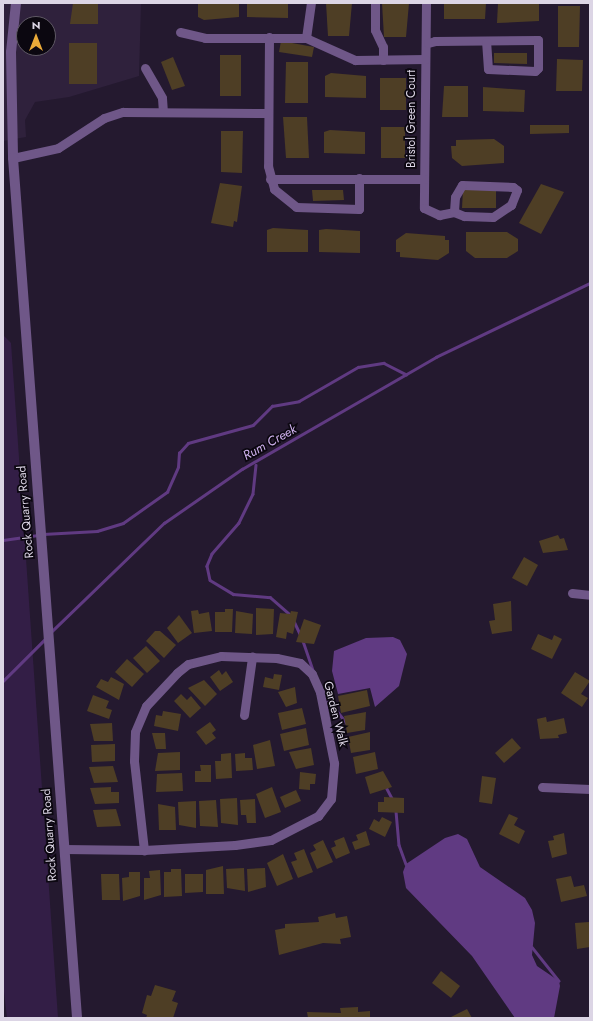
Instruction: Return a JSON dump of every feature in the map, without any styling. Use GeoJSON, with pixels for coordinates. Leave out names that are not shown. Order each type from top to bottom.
{"type":"FeatureCollection","features":[{"type":"Feature","properties":{"kind":"street","name":"Rock Quarry Road"},"geometry":{"type":"LineString","coordinates":[[16,3],[11,52],[13,158],[77,1018]]}},
{"type":"Feature","properties":{"kind":"street"},"geometry":{"type":"LineString","coordinates":[[306,38],[311,3]]}},
{"type":"Feature","properties":{"kind":"street"},"geometry":{"type":"LineString","coordinates":[[375,3],[375,30],[383,47],[383,60]]}},
{"type":"Feature","properties":{"kind":"street","name":"Bristol Green Court"},"geometry":{"type":"LineString","coordinates":[[426,3],[428,43],[425,59],[424,208],[439,215],[454,212],[464,216],[493,217],[511,205],[517,190],[513,187],[462,185],[455,197],[454,212]]}},
{"type":"Feature","properties":{"kind":"street","name":"Bristol Green Court"},"geometry":{"type":"LineString","coordinates":[[180,32],[205,38],[306,38],[343,57],[383,60],[425,59]]}},
{"type":"Feature","properties":{"kind":"street"},"geometry":{"type":"LineString","coordinates":[[269,37],[268,113],[270,179],[281,196],[296,207],[359,209],[359,178]]}},
{"type":"Feature","properties":{"kind":"street"},"geometry":{"type":"LineString","coordinates":[[428,43],[538,40],[538,68],[493,71],[486,65],[486,42]]}},
{"type":"Feature","properties":{"kind":"street"},"geometry":{"type":"LineString","coordinates":[[146,68],[162,98],[163,112]]}},
{"type":"Feature","properties":{"kind":"street"},"geometry":{"type":"LineString","coordinates":[[13,158],[58,148],[104,118],[123,112],[268,113]]}},
{"type":"Feature","properties":{"kind":"street","name":"Bristol Green Court"},"geometry":{"type":"LineString","coordinates":[[270,179],[424,179]]}},
{"type":"Feature","properties":{"kind":"street"},"geometry":{"type":"LineString","coordinates":[[572,593],[590,595]]}},
{"type":"Feature","properties":{"kind":"street","name":"Garden Walk"},"geometry":{"type":"LineString","coordinates":[[64,849],[144,850],[272,840],[318,816],[331,799],[334,763],[320,692],[312,674],[300,663],[252,657],[213,657],[188,664],[140,716],[134,761],[144,850]]}},
{"type":"Feature","properties":{"kind":"street"},"geometry":{"type":"LineString","coordinates":[[244,715],[252,657]]}},
{"type":"Feature","properties":{"kind":"street"},"geometry":{"type":"LineString","coordinates":[[542,787],[590,789]]}},
{"type":"Feature","properties":{"kind":"shaded area"},"geometry":{"type":"Polygon","coordinates":[[[3,3],[141,3],[139,76],[69,97],[35,102],[25,120],[26,137],[3,141],[3,3]]]}},
{"type":"Feature","properties":{"kind":"shaded area"},"geometry":{"type":"Polygon","coordinates":[[[3,335],[11,343],[58,1018],[7,1018],[3,983],[3,335]]]}},
{"type":"Feature","properties":{"kind":"shaded area"},"geometry":{"type":"Polygon","coordinates":[[[393,637],[400,640],[407,654],[399,686],[375,707],[370,688],[338,694],[332,671],[334,651],[366,638],[393,637]]]}},
{"type":"Feature","properties":{"kind":"shaded area"},"geometry":{"type":"Polygon","coordinates":[[[458,834],[467,839],[480,867],[525,898],[532,910],[535,923],[532,955],[537,966],[559,981],[560,986],[554,1018],[515,1018],[472,956],[406,888],[403,872],[406,864],[445,838],[458,834]]]}},
{"type":"Feature","properties":{"kind":"building"},"geometry":{"type":"Polygon","coordinates":[[[73,3],[98,3],[98,24],[70,24],[73,3]]]}},
{"type":"Feature","properties":{"kind":"building"},"geometry":{"type":"Polygon","coordinates":[[[198,3],[239,3],[239,17],[204,20],[198,17],[198,3]]]}},
{"type":"Feature","properties":{"kind":"building"},"geometry":{"type":"Polygon","coordinates":[[[247,3],[288,3],[288,18],[247,17],[247,3]]]}},
{"type":"Feature","properties":{"kind":"building"},"geometry":{"type":"Polygon","coordinates":[[[326,3],[352,3],[349,36],[328,36],[326,3]]]}},
{"type":"Feature","properties":{"kind":"building"},"geometry":{"type":"Polygon","coordinates":[[[382,3],[409,3],[406,37],[384,37],[382,3]]]}},
{"type":"Feature","properties":{"kind":"building"},"geometry":{"type":"Polygon","coordinates":[[[444,3],[486,3],[485,19],[444,19],[444,3]]]}},
{"type":"Feature","properties":{"kind":"building"},"geometry":{"type":"Polygon","coordinates":[[[498,3],[539,3],[539,21],[497,23],[498,3]]]}},
{"type":"Feature","properties":{"kind":"building"},"geometry":{"type":"Polygon","coordinates":[[[558,6],[580,6],[579,47],[558,47],[558,6]]]}},
{"type":"Feature","properties":{"kind":"building"},"geometry":{"type":"Polygon","coordinates":[[[281,41],[314,47],[312,57],[279,52],[281,41]]]}},
{"type":"Feature","properties":{"kind":"building"},"geometry":{"type":"Polygon","coordinates":[[[69,43],[97,43],[97,84],[69,84],[69,43]]]}},
{"type":"Feature","properties":{"kind":"building"},"geometry":{"type":"Polygon","coordinates":[[[494,53],[527,53],[527,64],[494,63],[494,53]]]}},
{"type":"Feature","properties":{"kind":"building"},"geometry":{"type":"Polygon","coordinates":[[[220,55],[241,55],[241,96],[220,96],[220,55]]]}},
{"type":"Feature","properties":{"kind":"building"},"geometry":{"type":"Polygon","coordinates":[[[173,57],[185,86],[172,90],[161,62],[173,57]]]}},
{"type":"Feature","properties":{"kind":"building"},"geometry":{"type":"Polygon","coordinates":[[[557,59],[583,60],[582,91],[556,91],[557,59]]]}},
{"type":"Feature","properties":{"kind":"building"},"geometry":{"type":"Polygon","coordinates":[[[286,62],[308,62],[308,103],[285,103],[286,62]]]}},
{"type":"Feature","properties":{"kind":"building"},"geometry":{"type":"Polygon","coordinates":[[[331,73],[366,76],[366,98],[325,97],[325,76],[331,73]]]}},
{"type":"Feature","properties":{"kind":"building"},"geometry":{"type":"Polygon","coordinates":[[[380,78],[406,78],[406,110],[380,110],[380,78]]]}},
{"type":"Feature","properties":{"kind":"building"},"geometry":{"type":"Polygon","coordinates":[[[444,86],[468,86],[468,117],[442,117],[444,86]]]}},
{"type":"Feature","properties":{"kind":"building"},"geometry":{"type":"Polygon","coordinates":[[[483,87],[525,90],[524,112],[483,111],[483,87]]]}},
{"type":"Feature","properties":{"kind":"building"},"geometry":{"type":"Polygon","coordinates":[[[283,117],[307,117],[309,158],[286,158],[283,117]]]}},
{"type":"Feature","properties":{"kind":"building"},"geometry":{"type":"Polygon","coordinates":[[[530,125],[569,125],[569,133],[530,134],[530,125]]]}},
{"type":"Feature","properties":{"kind":"building"},"geometry":{"type":"Polygon","coordinates":[[[381,127],[405,127],[405,158],[381,158],[381,127]]]}},
{"type":"Feature","properties":{"kind":"building"},"geometry":{"type":"Polygon","coordinates":[[[330,130],[365,132],[365,154],[324,153],[324,132],[330,130]]]}},
{"type":"Feature","properties":{"kind":"building"},"geometry":{"type":"Polygon","coordinates":[[[221,131],[243,131],[242,173],[221,172],[221,131]]]}},
{"type":"Feature","properties":{"kind":"building"},"geometry":{"type":"Polygon","coordinates":[[[494,139],[504,146],[504,163],[462,166],[452,158],[451,146],[456,146],[456,140],[494,139]]]}},
{"type":"Feature","properties":{"kind":"building"},"geometry":{"type":"Polygon","coordinates":[[[220,183],[242,186],[237,222],[234,221],[233,227],[211,223],[220,183]]]}},
{"type":"Feature","properties":{"kind":"building"},"geometry":{"type":"Polygon","coordinates":[[[541,184],[564,192],[541,234],[519,223],[541,184]]]}},
{"type":"Feature","properties":{"kind":"building"},"geometry":{"type":"Polygon","coordinates":[[[463,189],[496,189],[496,208],[462,208],[463,189]]]}},
{"type":"Feature","properties":{"kind":"building"},"geometry":{"type":"Polygon","coordinates":[[[312,190],[343,190],[344,200],[313,201],[312,190]]]}},
{"type":"Feature","properties":{"kind":"building"},"geometry":{"type":"Polygon","coordinates":[[[273,228],[308,230],[308,252],[267,252],[267,230],[273,228]]]}},
{"type":"Feature","properties":{"kind":"building"},"geometry":{"type":"Polygon","coordinates":[[[319,230],[360,231],[360,253],[319,252],[319,230]]]}},
{"type":"Feature","properties":{"kind":"building"},"geometry":{"type":"Polygon","coordinates":[[[466,232],[507,232],[518,239],[518,251],[507,258],[475,258],[466,251],[466,232]]]}},
{"type":"Feature","properties":{"kind":"building"},"geometry":{"type":"Polygon","coordinates":[[[406,233],[445,236],[445,240],[449,240],[449,253],[438,260],[400,257],[400,252],[396,252],[396,240],[406,233]]]}},
{"type":"Feature","properties":{"kind":"building"},"geometry":{"type":"Polygon","coordinates":[[[558,535],[560,539],[564,538],[568,550],[543,553],[539,541],[558,535]]]}},
{"type":"Feature","properties":{"kind":"building"},"geometry":{"type":"Polygon","coordinates":[[[524,557],[538,565],[527,586],[512,578],[524,557]]]}},
{"type":"Feature","properties":{"kind":"building"},"geometry":{"type":"Polygon","coordinates":[[[511,601],[512,631],[492,634],[489,621],[495,620],[493,604],[511,601]]]}},
{"type":"Feature","properties":{"kind":"building"},"geometry":{"type":"Polygon","coordinates":[[[256,608],[274,609],[273,634],[256,635],[256,608]]]}},
{"type":"Feature","properties":{"kind":"building"},"geometry":{"type":"Polygon","coordinates":[[[225,609],[233,609],[232,632],[215,632],[215,612],[225,612],[225,609]]]}},
{"type":"Feature","properties":{"kind":"building"},"geometry":{"type":"Polygon","coordinates":[[[198,610],[199,614],[209,612],[212,631],[194,633],[191,611],[198,610]]]}},
{"type":"Feature","properties":{"kind":"building"},"geometry":{"type":"Polygon","coordinates":[[[236,611],[253,614],[252,634],[235,633],[236,611]]]}},
{"type":"Feature","properties":{"kind":"building"},"geometry":{"type":"Polygon","coordinates":[[[291,611],[298,612],[293,634],[287,632],[286,639],[276,637],[280,613],[290,614],[291,611]]]}},
{"type":"Feature","properties":{"kind":"building"},"geometry":{"type":"Polygon","coordinates":[[[179,615],[192,633],[178,643],[167,628],[179,615]]]}},
{"type":"Feature","properties":{"kind":"building"},"geometry":{"type":"Polygon","coordinates":[[[304,619],[321,625],[314,644],[296,642],[304,619]]]}},
{"type":"Feature","properties":{"kind":"building"},"geometry":{"type":"Polygon","coordinates":[[[155,631],[160,631],[176,645],[164,658],[146,641],[155,631]]]}},
{"type":"Feature","properties":{"kind":"building"},"geometry":{"type":"Polygon","coordinates":[[[538,634],[552,640],[554,635],[562,639],[552,659],[531,649],[538,634]]]}},
{"type":"Feature","properties":{"kind":"building"},"geometry":{"type":"Polygon","coordinates":[[[146,646],[160,661],[147,673],[133,658],[146,646]]]}},
{"type":"Feature","properties":{"kind":"building"},"geometry":{"type":"Polygon","coordinates":[[[127,659],[144,674],[132,687],[115,672],[127,659]]]}},
{"type":"Feature","properties":{"kind":"building"},"geometry":{"type":"Polygon","coordinates":[[[219,670],[222,675],[226,671],[233,682],[220,691],[210,677],[219,670]]]}},
{"type":"Feature","properties":{"kind":"building"},"geometry":{"type":"Polygon","coordinates":[[[575,672],[590,681],[581,694],[588,698],[582,707],[561,693],[575,672]]]}},
{"type":"Feature","properties":{"kind":"building"},"geometry":{"type":"Polygon","coordinates":[[[274,674],[282,675],[279,690],[263,687],[265,677],[273,679],[274,674]]]}},
{"type":"Feature","properties":{"kind":"building"},"geometry":{"type":"Polygon","coordinates":[[[111,677],[124,684],[119,700],[96,687],[101,679],[108,682],[111,677]]]}},
{"type":"Feature","properties":{"kind":"building"},"geometry":{"type":"Polygon","coordinates":[[[204,680],[217,694],[205,706],[188,688],[204,680]]]}},
{"type":"Feature","properties":{"kind":"building"},"geometry":{"type":"Polygon","coordinates":[[[295,687],[297,703],[286,707],[278,692],[295,687]]]}},
{"type":"Feature","properties":{"kind":"building"},"geometry":{"type":"Polygon","coordinates":[[[367,690],[370,706],[341,713],[338,696],[367,690]]]}},
{"type":"Feature","properties":{"kind":"building"},"geometry":{"type":"Polygon","coordinates":[[[181,694],[187,700],[191,696],[201,708],[190,718],[174,701],[181,694]]]}},
{"type":"Feature","properties":{"kind":"building"},"geometry":{"type":"Polygon","coordinates":[[[93,695],[109,701],[106,708],[112,710],[109,719],[87,711],[93,695]]]}},
{"type":"Feature","properties":{"kind":"building"},"geometry":{"type":"Polygon","coordinates":[[[302,708],[306,724],[282,730],[278,713],[302,708]]]}},
{"type":"Feature","properties":{"kind":"building"},"geometry":{"type":"Polygon","coordinates":[[[163,711],[181,714],[178,731],[154,726],[156,715],[162,716],[163,711]]]}},
{"type":"Feature","properties":{"kind":"building"},"geometry":{"type":"Polygon","coordinates":[[[366,712],[365,730],[347,733],[344,716],[366,712]]]}},
{"type":"Feature","properties":{"kind":"building"},"geometry":{"type":"Polygon","coordinates":[[[546,717],[547,722],[564,718],[567,733],[558,735],[559,738],[540,739],[537,719],[546,717]]]}},
{"type":"Feature","properties":{"kind":"building"},"geometry":{"type":"Polygon","coordinates":[[[210,722],[216,730],[212,733],[216,738],[206,745],[196,732],[210,722]]]}},
{"type":"Feature","properties":{"kind":"building"},"geometry":{"type":"Polygon","coordinates":[[[112,723],[113,741],[94,741],[90,724],[112,723]]]}},
{"type":"Feature","properties":{"kind":"building"},"geometry":{"type":"Polygon","coordinates":[[[306,728],[309,745],[284,751],[280,734],[306,728]]]}},
{"type":"Feature","properties":{"kind":"building"},"geometry":{"type":"Polygon","coordinates":[[[370,732],[370,750],[351,753],[348,737],[370,732]]]}},
{"type":"Feature","properties":{"kind":"building"},"geometry":{"type":"Polygon","coordinates":[[[152,733],[165,733],[166,749],[156,749],[152,733]]]}},
{"type":"Feature","properties":{"kind":"building"},"geometry":{"type":"Polygon","coordinates":[[[512,738],[521,748],[504,763],[495,753],[512,738]]]}},
{"type":"Feature","properties":{"kind":"building"},"geometry":{"type":"Polygon","coordinates":[[[270,740],[275,766],[257,769],[253,745],[270,740]]]}},
{"type":"Feature","properties":{"kind":"building"},"geometry":{"type":"Polygon","coordinates":[[[115,744],[115,761],[92,762],[91,745],[115,744]]]}},
{"type":"Feature","properties":{"kind":"building"},"geometry":{"type":"Polygon","coordinates":[[[311,748],[314,765],[296,769],[289,752],[311,748]]]}},
{"type":"Feature","properties":{"kind":"building"},"geometry":{"type":"Polygon","coordinates":[[[180,752],[180,770],[155,771],[158,753],[180,752]]]}},
{"type":"Feature","properties":{"kind":"building"},"geometry":{"type":"Polygon","coordinates":[[[375,752],[378,769],[356,774],[353,757],[375,752]]]}},
{"type":"Feature","properties":{"kind":"building"},"geometry":{"type":"Polygon","coordinates":[[[231,753],[232,778],[216,779],[215,761],[221,761],[221,754],[231,753]]]}},
{"type":"Feature","properties":{"kind":"building"},"geometry":{"type":"Polygon","coordinates":[[[245,753],[245,758],[252,758],[253,770],[236,771],[235,754],[245,753]]]}},
{"type":"Feature","properties":{"kind":"building"},"geometry":{"type":"Polygon","coordinates":[[[200,765],[211,765],[211,782],[195,782],[195,771],[201,771],[200,765]]]}},
{"type":"Feature","properties":{"kind":"building"},"geometry":{"type":"Polygon","coordinates":[[[113,766],[118,782],[94,783],[89,767],[113,766]]]}},
{"type":"Feature","properties":{"kind":"building"},"geometry":{"type":"Polygon","coordinates":[[[383,771],[392,787],[370,794],[365,777],[383,771]]]}},
{"type":"Feature","properties":{"kind":"building"},"geometry":{"type":"Polygon","coordinates":[[[300,772],[316,774],[315,784],[310,784],[310,790],[299,789],[300,772]]]}},
{"type":"Feature","properties":{"kind":"building"},"geometry":{"type":"Polygon","coordinates":[[[182,773],[183,791],[156,792],[157,774],[182,773]]]}},
{"type":"Feature","properties":{"kind":"building"},"geometry":{"type":"Polygon","coordinates":[[[482,776],[496,778],[492,804],[479,802],[482,776]]]}},
{"type":"Feature","properties":{"kind":"building"},"geometry":{"type":"Polygon","coordinates":[[[111,787],[111,792],[119,792],[119,803],[95,804],[90,788],[111,787]]]}},
{"type":"Feature","properties":{"kind":"building"},"geometry":{"type":"Polygon","coordinates":[[[272,787],[281,812],[265,818],[256,794],[272,787]]]}},
{"type":"Feature","properties":{"kind":"building"},"geometry":{"type":"Polygon","coordinates":[[[296,790],[301,801],[285,808],[280,797],[296,790]]]}},
{"type":"Feature","properties":{"kind":"building"},"geometry":{"type":"Polygon","coordinates":[[[384,797],[404,798],[404,813],[378,812],[378,802],[384,802],[384,797]]]}},
{"type":"Feature","properties":{"kind":"building"},"geometry":{"type":"Polygon","coordinates":[[[237,798],[238,825],[221,823],[220,799],[237,798]]]}},
{"type":"Feature","properties":{"kind":"building"},"geometry":{"type":"Polygon","coordinates":[[[255,799],[256,823],[247,823],[246,815],[241,815],[240,800],[255,799]]]}},
{"type":"Feature","properties":{"kind":"building"},"geometry":{"type":"Polygon","coordinates":[[[216,800],[218,827],[200,826],[199,801],[216,800]]]}},
{"type":"Feature","properties":{"kind":"building"},"geometry":{"type":"Polygon","coordinates":[[[196,801],[196,828],[179,825],[178,802],[196,801]]]}},
{"type":"Feature","properties":{"kind":"building"},"geometry":{"type":"Polygon","coordinates":[[[158,804],[175,807],[176,830],[159,830],[158,804]]]}},
{"type":"Feature","properties":{"kind":"building"},"geometry":{"type":"Polygon","coordinates":[[[116,809],[121,826],[97,827],[93,810],[116,809]]]}},
{"type":"Feature","properties":{"kind":"building"},"geometry":{"type":"Polygon","coordinates":[[[509,814],[518,818],[514,825],[525,831],[519,844],[499,834],[509,814]]]}},
{"type":"Feature","properties":{"kind":"building"},"geometry":{"type":"Polygon","coordinates":[[[382,817],[392,822],[385,837],[369,829],[374,819],[379,822],[382,817]]]}},
{"type":"Feature","properties":{"kind":"building"},"geometry":{"type":"Polygon","coordinates":[[[366,831],[370,845],[355,850],[352,842],[358,840],[356,835],[366,831]]]}},
{"type":"Feature","properties":{"kind":"building"},"geometry":{"type":"Polygon","coordinates":[[[564,833],[567,854],[552,858],[548,841],[554,840],[553,836],[564,833]]]}},
{"type":"Feature","properties":{"kind":"building"},"geometry":{"type":"Polygon","coordinates":[[[344,837],[350,853],[336,859],[331,848],[336,846],[334,841],[344,837]]]}},
{"type":"Feature","properties":{"kind":"building"},"geometry":{"type":"Polygon","coordinates":[[[323,840],[333,862],[317,869],[310,853],[316,850],[313,845],[323,840]]]}},
{"type":"Feature","properties":{"kind":"building"},"geometry":{"type":"Polygon","coordinates":[[[304,849],[313,872],[298,878],[291,862],[297,860],[294,853],[304,849]]]}},
{"type":"Feature","properties":{"kind":"building"},"geometry":{"type":"Polygon","coordinates":[[[283,854],[293,879],[277,886],[267,863],[283,854]]]}},
{"type":"Feature","properties":{"kind":"building"},"geometry":{"type":"Polygon","coordinates":[[[223,866],[224,894],[206,894],[206,870],[223,866]]]}},
{"type":"Feature","properties":{"kind":"building"},"geometry":{"type":"Polygon","coordinates":[[[244,868],[245,891],[227,888],[226,869],[244,868]]]}},
{"type":"Feature","properties":{"kind":"building"},"geometry":{"type":"Polygon","coordinates":[[[265,868],[266,887],[248,892],[247,869],[265,868]]]}},
{"type":"Feature","properties":{"kind":"building"},"geometry":{"type":"Polygon","coordinates":[[[171,869],[181,869],[182,896],[164,897],[164,872],[171,872],[171,869]]]}},
{"type":"Feature","properties":{"kind":"building"},"geometry":{"type":"Polygon","coordinates":[[[160,870],[161,895],[144,900],[144,878],[150,878],[149,871],[160,870]]]}},
{"type":"Feature","properties":{"kind":"building"},"geometry":{"type":"Polygon","coordinates":[[[129,872],[140,872],[140,896],[123,901],[122,878],[129,877],[129,872]]]}},
{"type":"Feature","properties":{"kind":"building"},"geometry":{"type":"Polygon","coordinates":[[[101,874],[119,874],[120,900],[102,900],[101,874]]]}},
{"type":"Feature","properties":{"kind":"building"},"geometry":{"type":"Polygon","coordinates":[[[185,874],[203,874],[203,892],[185,893],[185,874]]]}},
{"type":"Feature","properties":{"kind":"building"},"geometry":{"type":"Polygon","coordinates":[[[571,876],[574,887],[584,885],[587,896],[561,902],[556,879],[571,876]]]}},
{"type":"Feature","properties":{"kind":"building"},"geometry":{"type":"Polygon","coordinates":[[[335,913],[336,918],[347,916],[351,937],[340,939],[341,944],[323,943],[279,955],[275,930],[285,928],[285,924],[319,922],[318,917],[335,913]]]}},
{"type":"Feature","properties":{"kind":"building"},"geometry":{"type":"Polygon","coordinates":[[[589,922],[590,947],[577,949],[575,923],[589,922]]]}},
{"type":"Feature","properties":{"kind":"building"},"geometry":{"type":"Polygon","coordinates":[[[441,971],[460,986],[451,998],[432,983],[441,971]]]}},
{"type":"Feature","properties":{"kind":"building"},"geometry":{"type":"Polygon","coordinates":[[[155,985],[176,991],[172,1001],[178,1003],[173,1018],[146,1018],[147,1015],[142,1013],[147,995],[151,996],[155,985]]]}},
{"type":"Feature","properties":{"kind":"building"},"geometry":{"type":"Polygon","coordinates":[[[358,1007],[358,1012],[370,1011],[370,1018],[308,1018],[307,1012],[341,1013],[340,1008],[358,1007]]]}},
{"type":"Feature","properties":{"kind":"building"},"geometry":{"type":"Polygon","coordinates":[[[467,1009],[472,1018],[449,1018],[467,1009]]]}},
{"type":"Feature","properties":{"kind":"waterway","name":"Rum Creek"},"geometry":{"type":"LineString","coordinates":[[51,632],[164,523],[242,469],[436,357],[590,283]]}},
{"type":"Feature","properties":{"kind":"waterway"},"geometry":{"type":"LineString","coordinates":[[43,534],[97,531],[123,523],[167,492],[178,467],[179,453],[188,443],[253,425],[272,406],[299,401],[358,367],[384,363],[406,374]]}},
{"type":"Feature","properties":{"kind":"waterway"},"geometry":{"type":"LineString","coordinates":[[256,465],[253,494],[239,523],[212,554],[207,566],[210,580],[233,594],[270,597],[292,616]]}},
{"type":"Feature","properties":{"kind":"waterway"},"geometry":{"type":"LineString","coordinates":[[3,540],[38,535]]}},
{"type":"Feature","properties":{"kind":"waterway"},"geometry":{"type":"LineString","coordinates":[[294,621],[300,634]]}},
{"type":"Feature","properties":{"kind":"waterway","name":"Rum Creek"},"geometry":{"type":"LineString","coordinates":[[3,681],[45,639]]}},
{"type":"Feature","properties":{"kind":"waterway"},"geometry":{"type":"LineString","coordinates":[[303,641],[313,670]]}},
{"type":"Feature","properties":{"kind":"waterway"},"geometry":{"type":"LineString","coordinates":[[324,695],[346,722]]}},
{"type":"Feature","properties":{"kind":"waterway"},"geometry":{"type":"LineString","coordinates":[[386,787],[393,800]]}},
{"type":"Feature","properties":{"kind":"waterway"},"geometry":{"type":"LineString","coordinates":[[396,811],[399,845],[406,864]]}},
{"type":"Feature","properties":{"kind":"waterway"},"geometry":{"type":"LineString","coordinates":[[532,947],[559,981]]}}]}
